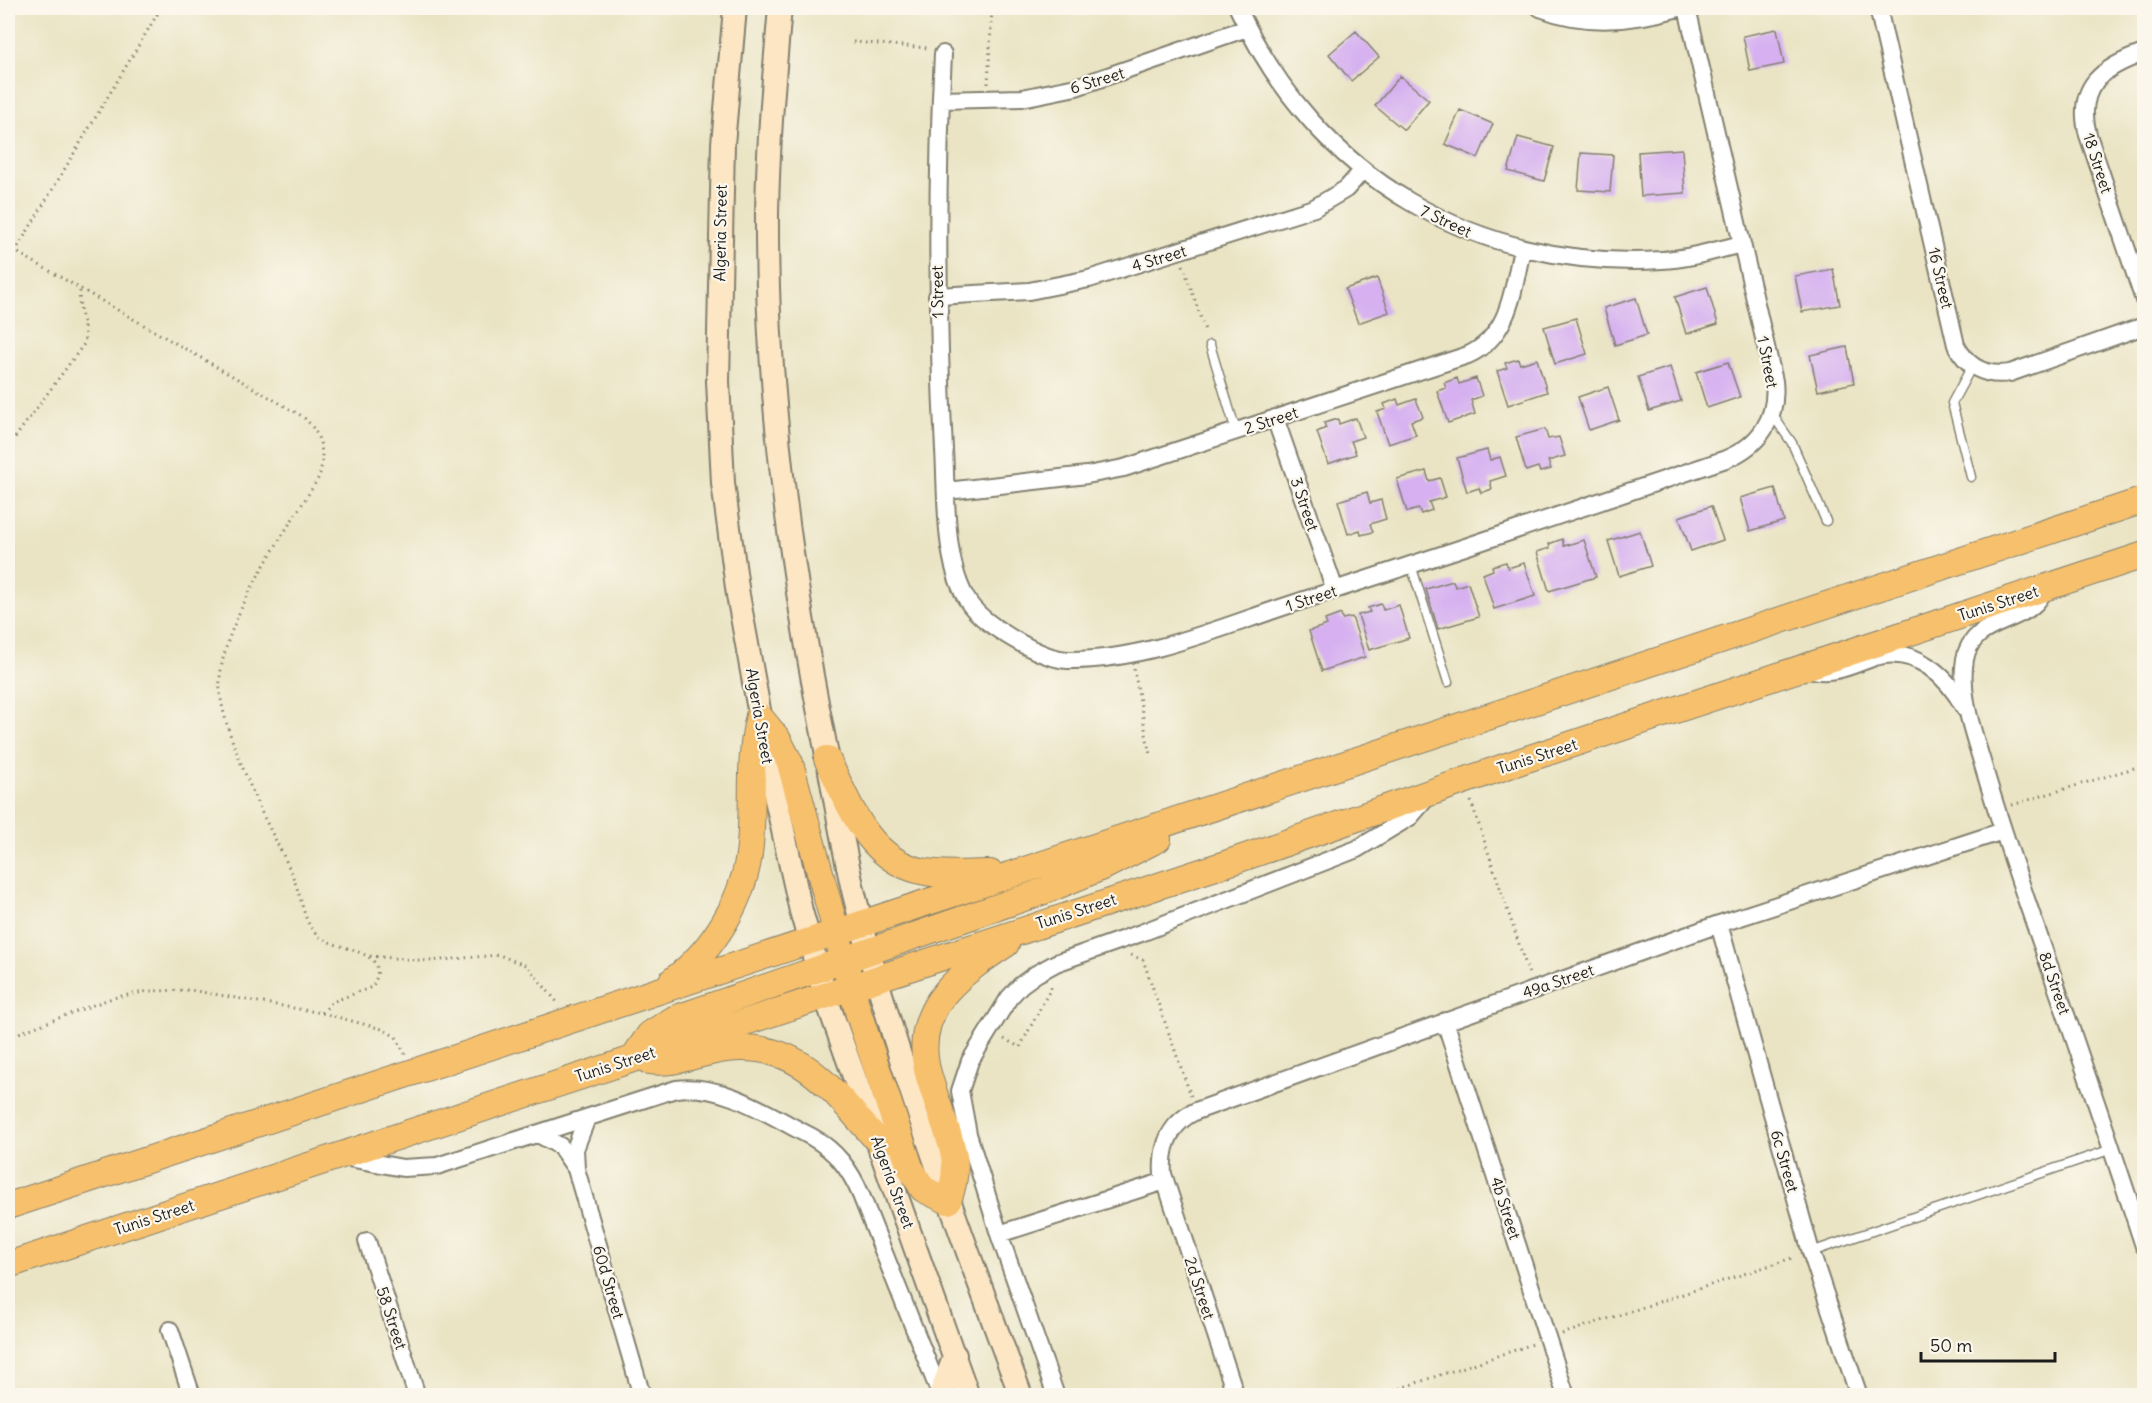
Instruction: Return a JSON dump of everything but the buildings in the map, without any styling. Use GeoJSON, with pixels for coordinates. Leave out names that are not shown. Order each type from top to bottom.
{"type":"FeatureCollection","features":[{"type":"Feature","properties":{"kind":"main road","name":"Algeria Street"},"geometry":{"type":"LineString","coordinates":[[735,8],[726,96],[720,216],[719,427],[729,539],[759,716],[809,940],[825,995],[880,1143],[968,1395]]}},
{"type":"Feature","properties":{"kind":"main road"},"geometry":{"type":"LineString","coordinates":[[780,8],[770,135],[767,217],[772,364],[791,556],[827,759],[862,923],[948,1201],[1021,1395]]}},
{"type":"Feature","properties":{"kind":"main road"},"geometry":{"type":"LineString","coordinates":[[8,1206],[315,1106],[571,1018],[1203,812],[2145,500]]}},
{"type":"Feature","properties":{"kind":"main road","name":"Tunis Street"},"geometry":{"type":"LineString","coordinates":[[8,1265],[1039,923],[1228,863],[1803,667],[2145,555]]}},
{"type":"Feature","properties":{"kind":"main road"},"geometry":{"type":"LineString","coordinates":[[759,716],[777,738],[790,763],[851,986],[914,1178],[923,1189],[948,1201]]}},
{"type":"Feature","properties":{"kind":"main road"},"geometry":{"type":"LineString","coordinates":[[661,989],[679,975],[710,944],[731,909],[740,887],[750,847],[752,755],[759,716]]}},
{"type":"Feature","properties":{"kind":"main road"},"geometry":{"type":"LineString","coordinates":[[827,759],[866,834],[894,860],[907,867],[937,873],[1015,873]]}},
{"type":"Feature","properties":{"kind":"main road"},"geometry":{"type":"LineString","coordinates":[[880,1143],[817,1076],[798,1061],[781,1054],[742,1048],[723,1050],[674,1062],[647,1061],[634,1057],[650,1034],[674,1019],[1077,878],[1140,849],[1203,812]]}},
{"type":"Feature","properties":{"kind":"main road"},"geometry":{"type":"LineString","coordinates":[[948,1201],[956,1181],[956,1162],[926,1062],[925,1047],[931,1016],[946,990],[956,979],[1039,923]]}},
{"type":"Feature","properties":{"kind":"main road"},"geometry":{"type":"LineString","coordinates":[[941,1394],[955,1355]]}},
{"type":"Feature","properties":{"kind":"street","name":"7 Street"},"geometry":{"type":"LineString","coordinates":[[1238,8],[1261,54],[1296,103],[1337,147],[1363,170],[1420,209],[1449,224],[1522,249],[1583,259],[1665,260],[1742,244]]}},
{"type":"Feature","properties":{"kind":"street"},"geometry":{"type":"LineString","coordinates":[[1540,8],[1579,19],[1606,21],[1624,20],[1678,8]]}},
{"type":"Feature","properties":{"kind":"street","name":"1 Street"},"geometry":{"type":"LineString","coordinates":[[943,54],[937,202],[937,296],[952,560],[956,576],[969,603],[978,615],[1031,649],[1051,658],[1081,660],[1131,653],[1160,646],[1411,565],[1726,459],[1750,446],[1760,436],[1772,414],[1774,381],[1687,8]]}},
{"type":"Feature","properties":{"kind":"street","name":"16 Street"},"geometry":{"type":"LineString","coordinates":[[1878,8],[1956,345],[1972,366]]}},
{"type":"Feature","properties":{"kind":"street","name":"6 Street"},"geometry":{"type":"LineString","coordinates":[[940,100],[1022,98],[1076,87],[1247,28]]}},
{"type":"Feature","properties":{"kind":"street","name":"18 Street"},"geometry":{"type":"LineString","coordinates":[[2145,53],[2118,62],[2099,76],[2088,95],[2084,115],[2088,135],[2145,300]]}},
{"type":"Feature","properties":{"kind":"street","name":"4 Street"},"geometry":{"type":"LineString","coordinates":[[937,296],[999,295],[1059,286],[1178,252],[1326,203],[1346,189],[1363,170]]}},
{"type":"Feature","properties":{"kind":"street","name":"2 Street"},"geometry":{"type":"LineString","coordinates":[[947,491],[1104,472],[1144,462],[1478,350],[1496,335],[1503,324],[1522,249]]}},
{"type":"Feature","properties":{"kind":"street"},"geometry":{"type":"LineString","coordinates":[[1972,366],[1989,374],[2010,373],[2145,326]]}},
{"type":"Feature","properties":{"kind":"street","name":"3 Street"},"geometry":{"type":"LineString","coordinates":[[1275,418],[1335,590]]}},
{"type":"Feature","properties":{"kind":"street","name":"8d Street"},"geometry":{"type":"LineString","coordinates":[[2045,587],[2034,607],[1996,622],[1973,641],[1966,656],[1963,679],[1970,719],[2002,831],[2145,1246]]}},
{"type":"Feature","properties":{"kind":"street","name":"8d Street"},"geometry":{"type":"LineString","coordinates":[[1803,667],[1828,672],[1878,656],[1907,656],[1931,667],[1943,678],[1970,719]]}},
{"type":"Feature","properties":{"kind":"street"},"geometry":{"type":"LineString","coordinates":[[1056,1395],[999,1234],[968,1134],[960,1091],[970,1061],[1021,985],[1056,963],[1141,933],[1357,849],[1410,817],[1434,791]]}},
{"type":"Feature","properties":{"kind":"street","name":"49a Street"},"geometry":{"type":"LineString","coordinates":[[1165,1181],[1162,1164],[1166,1142],[1181,1120],[1196,1111],[1719,924],[2002,831]]}},
{"type":"Feature","properties":{"kind":"street","name":"6c Street"},"geometry":{"type":"LineString","coordinates":[[1719,924],[1811,1252],[1859,1395]]}},
{"type":"Feature","properties":{"kind":"street","name":"4b Street"},"geometry":{"type":"LineString","coordinates":[[1445,1021],[1566,1395]]}},
{"type":"Feature","properties":{"kind":"street"},"geometry":{"type":"LineString","coordinates":[[339,1157],[394,1167],[420,1168],[445,1163],[676,1089],[700,1088],[728,1095],[825,1145],[841,1160],[855,1180],[941,1394]]}},
{"type":"Feature","properties":{"kind":"street","name":"60d Street"},"geometry":{"type":"LineString","coordinates":[[586,1118],[575,1149],[576,1169],[642,1395]]}},
{"type":"Feature","properties":{"kind":"street","name":"60d Street"},"geometry":{"type":"LineString","coordinates":[[538,1134],[560,1146],[576,1169]]}},
{"type":"Feature","properties":{"kind":"street"},"geometry":{"type":"LineString","coordinates":[[999,1234],[1165,1181]]}},
{"type":"Feature","properties":{"kind":"street","name":"2d Street"},"geometry":{"type":"LineString","coordinates":[[1165,1181],[1236,1395]]}},
{"type":"Feature","properties":{"kind":"street","name":"58 Street"},"geometry":{"type":"LineString","coordinates":[[367,1241],[417,1395]]}},
{"type":"Feature","properties":{"kind":"street"},"geometry":{"type":"LineString","coordinates":[[170,1330],[192,1395]]}},
{"type":"Feature","properties":{"kind":"lane"},"geometry":{"type":"LineString","coordinates":[[1210,345],[1236,431]]}},
{"type":"Feature","properties":{"kind":"lane"},"geometry":{"type":"LineString","coordinates":[[1971,477],[1952,403],[1972,366]]}},
{"type":"Feature","properties":{"kind":"lane"},"geometry":{"type":"LineString","coordinates":[[1772,414],[1792,443],[1826,521]]}},
{"type":"Feature","properties":{"kind":"lane"},"geometry":{"type":"LineString","coordinates":[[1411,565],[1448,682]]}},
{"type":"Feature","properties":{"kind":"lane"},"geometry":{"type":"LineString","coordinates":[[1811,1252],[2112,1149]]}},
{"type":"Feature","properties":{"kind":"path"},"geometry":{"type":"LineString","coordinates":[[15,252],[161,8]]}},
{"type":"Feature","properties":{"kind":"path"},"geometry":{"type":"LineString","coordinates":[[987,98],[992,8]]}},
{"type":"Feature","properties":{"kind":"path"},"geometry":{"type":"LineString","coordinates":[[853,42],[930,48],[943,54]]}},
{"type":"Feature","properties":{"kind":"path"},"geometry":{"type":"LineString","coordinates":[[8,248],[302,416],[319,436],[323,455],[319,477],[235,621],[223,655],[220,692],[226,720],[255,796],[294,875],[311,928],[329,943],[368,956],[429,961],[498,955],[512,959],[526,966],[571,1018]]}},
{"type":"Feature","properties":{"kind":"path"},"geometry":{"type":"LineString","coordinates":[[1178,252],[1206,335]]}},
{"type":"Feature","properties":{"kind":"path"},"geometry":{"type":"LineString","coordinates":[[8,447],[84,344],[86,334],[78,303],[81,288]]}},
{"type":"Feature","properties":{"kind":"path"},"geometry":{"type":"LineString","coordinates":[[1131,653],[1150,755]]}},
{"type":"Feature","properties":{"kind":"path"},"geometry":{"type":"LineString","coordinates":[[1996,810],[2145,765]]}},
{"type":"Feature","properties":{"kind":"path"},"geometry":{"type":"LineString","coordinates":[[1464,781],[1534,990]]}},
{"type":"Feature","properties":{"kind":"path"},"geometry":{"type":"LineString","coordinates":[[1122,958],[1133,955],[1143,960],[1196,1111]]}},
{"type":"Feature","properties":{"kind":"path"},"geometry":{"type":"LineString","coordinates":[[322,1013],[332,1002],[372,987],[377,971],[368,956]]}},
{"type":"Feature","properties":{"kind":"path"},"geometry":{"type":"LineString","coordinates":[[989,1031],[1020,1047],[1055,980]]}},
{"type":"Feature","properties":{"kind":"path"},"geometry":{"type":"LineString","coordinates":[[8,1036],[94,1003],[149,991],[210,993],[322,1013],[389,1033],[400,1043],[413,1071]]}},
{"type":"Feature","properties":{"kind":"path"},"geometry":{"type":"LineString","coordinates":[[1377,1395],[1811,1252]]}}]}
